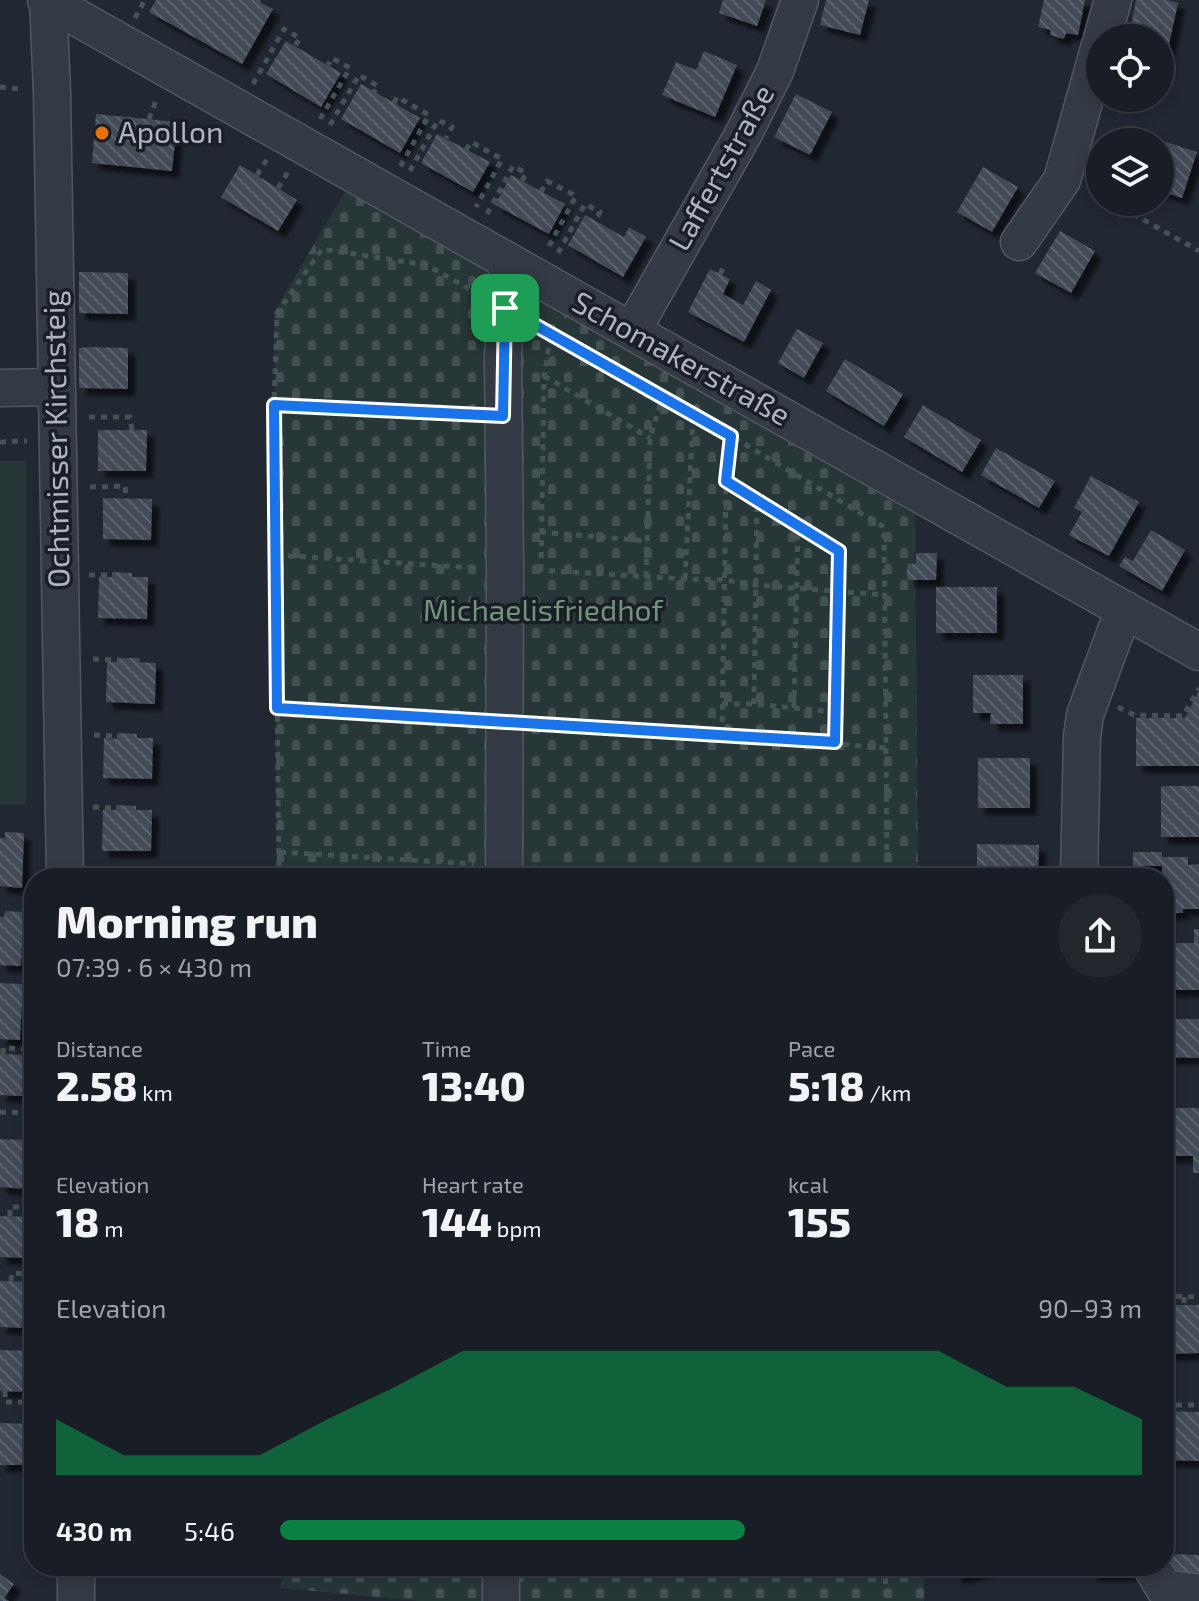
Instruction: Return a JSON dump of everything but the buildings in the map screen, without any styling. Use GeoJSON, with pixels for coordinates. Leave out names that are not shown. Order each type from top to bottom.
{"type":"FeatureCollection","features":[{"type":"Feature","properties":{"kind":"street","name":"Schomakerstraße"},"geometry":{"type":"LineString","coordinates":[[48,0],[1199,652]]}},
{"type":"Feature","properties":{"kind":"street","name":"Ochtmisser Kirchsteig"},"geometry":{"type":"LineString","coordinates":[[48,0],[65,868]]}},
{"type":"Feature","properties":{"kind":"street","name":"Laffertstraße"},"geometry":{"type":"LineString","coordinates":[[632,331],[744,133],[775,71],[800,0]]}},
{"type":"Feature","properties":{"kind":"street"},"geometry":{"type":"LineString","coordinates":[[1106,24],[1113,0]]}},
{"type":"Feature","properties":{"kind":"street"},"geometry":{"type":"LineString","coordinates":[[52,92],[63,68],[78,52],[94,45],[122,43]]}},
{"type":"Feature","properties":{"kind":"street"},"geometry":{"type":"LineString","coordinates":[[1019,242],[1062,180],[1086,95]]}},
{"type":"Feature","properties":{"kind":"street"},"geometry":{"type":"LineString","coordinates":[[504,868],[505,308],[528,272]]}},
{"type":"Feature","properties":{"kind":"street"},"geometry":{"type":"LineString","coordinates":[[0,388],[56,402]]}},
{"type":"Feature","properties":{"kind":"street"},"geometry":{"type":"LineString","coordinates":[[1079,868],[1085,715],[1124,609]]}},
{"type":"Feature","properties":{"kind":"street"},"geometry":{"type":"LineString","coordinates":[[76,1576],[76,1601]]}},
{"type":"Feature","properties":{"kind":"street"},"geometry":{"type":"LineString","coordinates":[[501,1576],[501,1601]]}},
{"type":"Feature","properties":{"kind":"street"},"geometry":{"type":"LineString","coordinates":[[1157,1576],[1164,1588],[1199,1593]]}},
{"type":"Feature","properties":{"kind":"path"},"geometry":{"type":"LineString","coordinates":[[239,109],[284,29],[300,38],[295,46]]}},
{"type":"Feature","properties":{"kind":"path"},"geometry":{"type":"LineString","coordinates":[[309,148],[350,68],[332,58],[328,65]]}},
{"type":"Feature","properties":{"kind":"path"},"geometry":{"type":"LineString","coordinates":[[309,148],[359,75],[378,86],[374,92]]}},
{"type":"Feature","properties":{"kind":"path"},"geometry":{"type":"LineString","coordinates":[[391,195],[429,115],[397,97],[394,103]]}},
{"type":"Feature","properties":{"kind":"path"},"geometry":{"type":"LineString","coordinates":[[391,195],[438,120],[452,127],[446,138]]}},
{"type":"Feature","properties":{"kind":"path"},"geometry":{"type":"LineString","coordinates":[[466,150],[471,142],[502,159],[467,238]]}},
{"type":"Feature","properties":{"kind":"path"},"geometry":{"type":"LineString","coordinates":[[467,238],[513,166],[526,173],[522,181]]}},
{"type":"Feature","properties":{"kind":"path"},"geometry":{"type":"LineString","coordinates":[[528,272],[576,196],[547,181],[541,192]]}},
{"type":"Feature","properties":{"kind":"path"},"geometry":{"type":"LineString","coordinates":[[528,272],[585,204],[600,212],[595,221]]}},
{"type":"Feature","properties":{"kind":"path"},"geometry":{"type":"LineString","coordinates":[[1137,216],[1199,251]]}},
{"type":"Feature","properties":{"kind":"path"},"geometry":{"type":"LineString","coordinates":[[279,868],[274,405],[277,313],[322,249],[426,265],[731,436],[884,527],[887,868]]}},
{"type":"Feature","properties":{"kind":"path"},"geometry":{"type":"LineString","coordinates":[[720,274],[725,265]]}},
{"type":"Feature","properties":{"kind":"path"},"geometry":{"type":"LineString","coordinates":[[541,570],[544,376],[551,334]]}},
{"type":"Feature","properties":{"kind":"path"},"geometry":{"type":"LineString","coordinates":[[544,376],[650,438]]}},
{"type":"Feature","properties":{"kind":"path"},"geometry":{"type":"LineString","coordinates":[[646,577],[650,438],[662,398]]}},
{"type":"Feature","properties":{"kind":"path"},"geometry":{"type":"LineString","coordinates":[[56,402],[130,417],[132,430]]}},
{"type":"Feature","properties":{"kind":"path"},"geometry":{"type":"LineString","coordinates":[[274,405],[503,416]]}},
{"type":"Feature","properties":{"kind":"path"},"geometry":{"type":"LineString","coordinates":[[685,579],[693,416]]}},
{"type":"Feature","properties":{"kind":"path"},"geometry":{"type":"LineString","coordinates":[[722,734],[726,481],[731,436]]}},
{"type":"Feature","properties":{"kind":"path"},"geometry":{"type":"LineString","coordinates":[[726,481],[839,551],[835,742]]}},
{"type":"Feature","properties":{"kind":"path"},"geometry":{"type":"LineString","coordinates":[[58,487],[125,486],[126,498]]}},
{"type":"Feature","properties":{"kind":"path"},"geometry":{"type":"LineString","coordinates":[[754,704],[757,499]]}},
{"type":"Feature","properties":{"kind":"path"},"geometry":{"type":"LineString","coordinates":[[794,708],[798,526]]}},
{"type":"Feature","properties":{"kind":"path"},"geometry":{"type":"LineString","coordinates":[[540,532],[648,541]]}},
{"type":"Feature","properties":{"kind":"path"},"geometry":{"type":"LineString","coordinates":[[276,555],[724,580],[884,595]]}},
{"type":"Feature","properties":{"kind":"path"},"geometry":{"type":"LineString","coordinates":[[1093,693],[1134,715],[1174,717],[1183,716],[1199,688]]}},
{"type":"Feature","properties":{"kind":"path"},"geometry":{"type":"LineString","coordinates":[[722,704],[834,712]]}},
{"type":"Feature","properties":{"kind":"path"},"geometry":{"type":"LineString","coordinates":[[277,708],[722,734],[886,748]]}},
{"type":"Feature","properties":{"kind":"path"},"geometry":{"type":"LineString","coordinates":[[3,1054],[3,1048],[24,1049]]}},
{"type":"Feature","properties":{"kind":"path"},"geometry":{"type":"LineString","coordinates":[[0,1112],[24,1113]]}},
{"type":"Feature","properties":{"kind":"path"},"geometry":{"type":"LineString","coordinates":[[10,1216],[10,1207],[24,1207]]}},
{"type":"Feature","properties":{"kind":"path"},"geometry":{"type":"LineString","coordinates":[[11,1281],[12,1273],[24,1274]]}},
{"type":"Feature","properties":{"kind":"path"},"geometry":{"type":"LineString","coordinates":[[1174,1296],[1199,1297]]}},
{"type":"Feature","properties":{"kind":"path"},"geometry":{"type":"LineString","coordinates":[[1184,1297],[1184,1305]]}},
{"type":"Feature","properties":{"kind":"path"},"geometry":{"type":"LineString","coordinates":[[5,1391],[5,1402],[24,1402]]}},
{"type":"Feature","properties":{"kind":"path"},"geometry":{"type":"LineString","coordinates":[[1174,1406],[1199,1405]]}},
{"type":"Feature","properties":{"kind":"path"},"geometry":{"type":"LineString","coordinates":[[885,1576],[886,1601]]}},
{"type":"Feature","properties":{"kind":"green space","name":"Michaelisfriedhof"},"geometry":{"type":"Polygon","coordinates":[[[346,190],[915,514],[918,868],[277,868],[274,312],[346,190]]]}},
{"type":"Feature","properties":{"kind":"green space"},"geometry":{"type":"Polygon","coordinates":[[[0,461],[26,461],[26,805],[0,805],[0,461]]]}},
{"type":"Feature","properties":{"kind":"green space"},"geometry":{"type":"Polygon","coordinates":[[[281,1576],[924,1576],[924,1601],[421,1601],[281,1588],[281,1576]]]}},
{"type":"Feature","properties":{"kind":"place","name":"Apollon"},"geometry":{"type":"Point","coordinates":[102,133]}},
{"type":"Feature","properties":{"kind":"route"},"geometry":{"type":"LineString","coordinates":[[505,308],[731,436],[726,481],[839,551],[835,742],[277,708],[274,405],[503,416],[505,308]]}}]}
